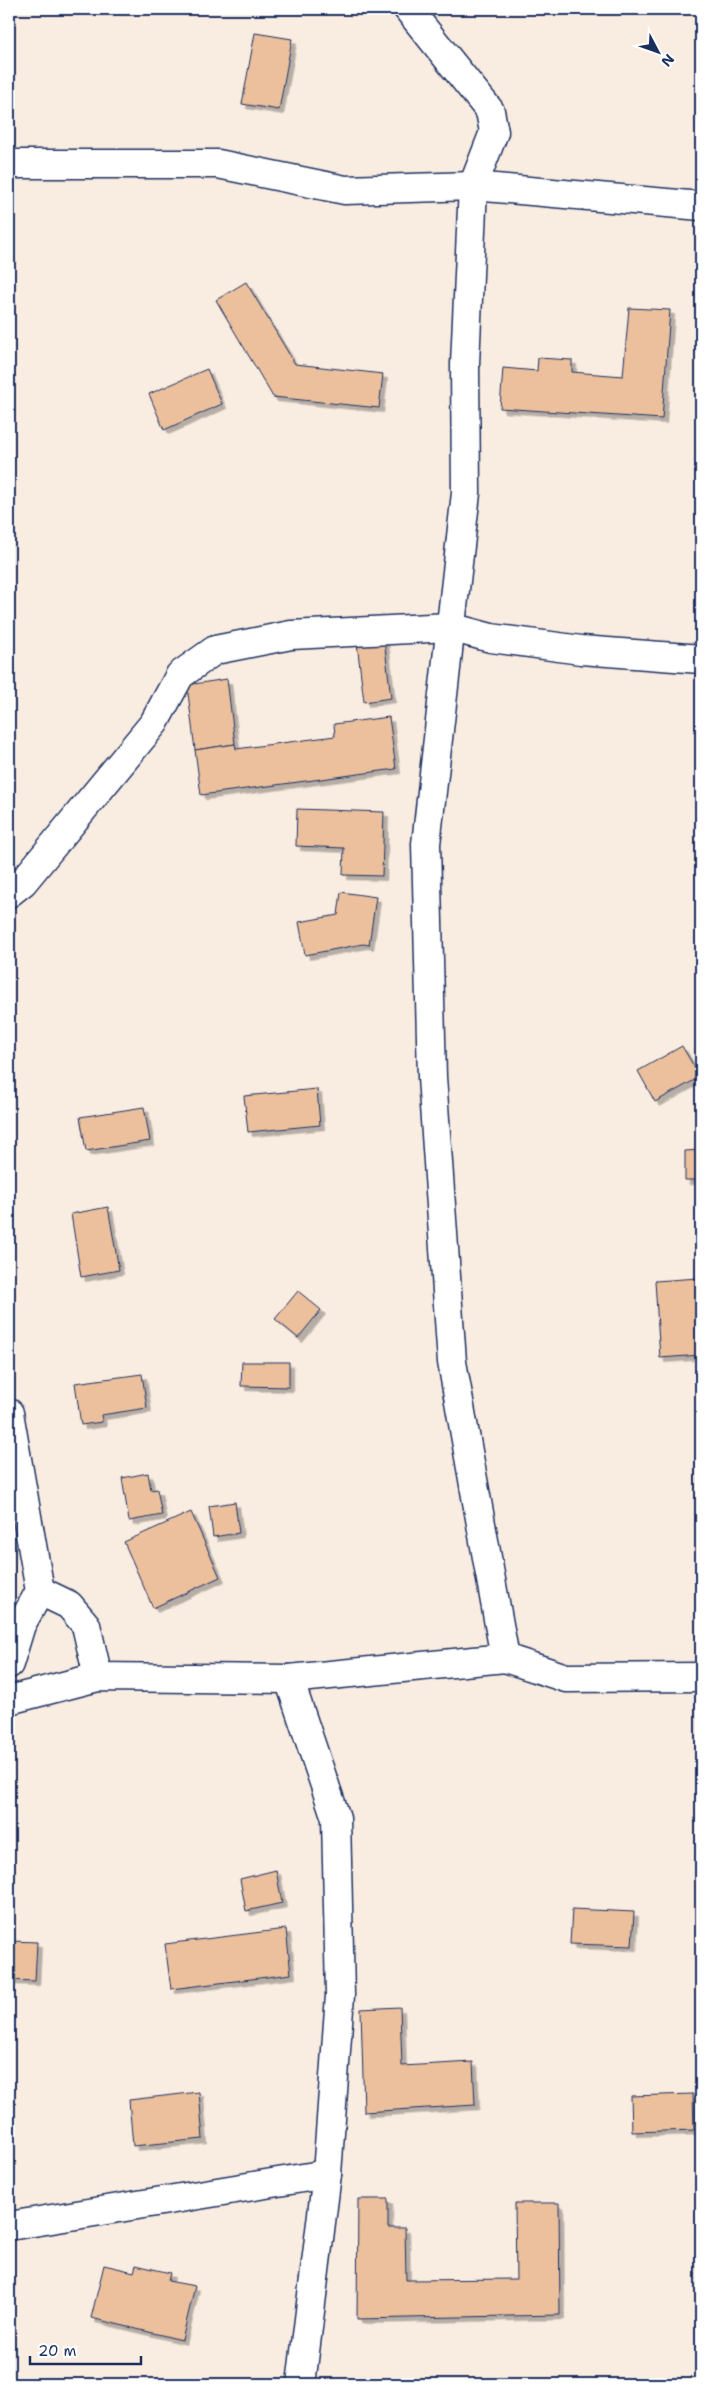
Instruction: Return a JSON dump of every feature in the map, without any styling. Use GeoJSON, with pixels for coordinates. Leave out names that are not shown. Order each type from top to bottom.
{"type":"FeatureCollection","features":[{"type":"Feature","properties":{"kind":"street"},"geometry":{"type":"LineString","coordinates":[[408,9],[490,111],[494,132],[473,186],[465,364],[466,493],[426,844],[432,1077],[452,1362],[505,1658]]}},
{"type":"Feature","properties":{"kind":"street"},"geometry":{"type":"LineString","coordinates":[[9,164],[218,164],[345,190],[473,186],[701,206]]}},
{"type":"Feature","properties":{"kind":"street"},"geometry":{"type":"LineString","coordinates":[[9,893],[23,882],[154,723],[180,675],[215,650],[291,635],[450,628],[491,638],[582,650],[701,658]]}},
{"type":"Feature","properties":{"kind":"street"},"geometry":{"type":"LineString","coordinates":[[9,1413],[40,1592],[21,1625],[9,1664]]}},
{"type":"Feature","properties":{"kind":"street"},"geometry":{"type":"LineString","coordinates":[[40,1592],[69,1605],[86,1626],[98,1677]]}},
{"type":"Feature","properties":{"kind":"street"},"geometry":{"type":"LineString","coordinates":[[9,1668],[9,1700],[98,1677],[289,1679],[505,1658],[566,1678],[701,1677]]}},
{"type":"Feature","properties":{"kind":"street"},"geometry":{"type":"LineString","coordinates":[[289,1679],[336,1818],[340,1995],[327,2174],[300,2384]]}},
{"type":"Feature","properties":{"kind":"street"},"geometry":{"type":"LineString","coordinates":[[9,2226],[327,2174]]}},
{"type":"Feature","properties":{"kind":"building"},"geometry":{"type":"Polygon","coordinates":[[[255,33],[292,39],[279,110],[242,104],[255,33]]]}},
{"type":"Feature","properties":{"kind":"building"},"geometry":{"type":"Polygon","coordinates":[[[246,282],[295,364],[383,374],[379,408],[273,397],[216,300],[246,282]]]}},
{"type":"Feature","properties":{"kind":"building"},"geometry":{"type":"Polygon","coordinates":[[[629,308],[670,310],[662,419],[500,408],[503,368],[537,371],[538,358],[572,360],[572,372],[623,376],[629,308]]]}},
{"type":"Feature","properties":{"kind":"building"},"geometry":{"type":"Polygon","coordinates":[[[207,369],[222,404],[164,430],[149,394],[207,369]]]}},
{"type":"Feature","properties":{"kind":"building"},"geometry":{"type":"Polygon","coordinates":[[[384,639],[391,698],[364,702],[357,643],[384,639]]]}},
{"type":"Feature","properties":{"kind":"building"},"geometry":{"type":"Polygon","coordinates":[[[227,679],[235,744],[195,750],[187,685],[227,679]]]}},
{"type":"Feature","properties":{"kind":"building"},"geometry":{"type":"Polygon","coordinates":[[[389,717],[396,769],[201,795],[195,750],[235,744],[236,749],[335,736],[334,724],[389,717]]]}},
{"type":"Feature","properties":{"kind":"building"},"geometry":{"type":"Polygon","coordinates":[[[297,809],[384,812],[382,876],[343,875],[344,848],[296,846],[297,809]]]}},
{"type":"Feature","properties":{"kind":"building"},"geometry":{"type":"Polygon","coordinates":[[[341,892],[376,897],[369,945],[363,944],[305,955],[299,922],[338,915],[341,892]]]}},
{"type":"Feature","properties":{"kind":"building"},"geometry":{"type":"Polygon","coordinates":[[[682,1046],[700,1077],[655,1102],[638,1071],[682,1046]]]}},
{"type":"Feature","properties":{"kind":"building"},"geometry":{"type":"Polygon","coordinates":[[[317,1089],[320,1125],[248,1132],[244,1096],[317,1089]]]}},
{"type":"Feature","properties":{"kind":"building"},"geometry":{"type":"Polygon","coordinates":[[[144,1107],[150,1141],[86,1151],[80,1117],[144,1107]]]}},
{"type":"Feature","properties":{"kind":"building"},"geometry":{"type":"Polygon","coordinates":[[[701,1150],[701,1180],[685,1180],[685,1151],[701,1150]]]}},
{"type":"Feature","properties":{"kind":"building"},"geometry":{"type":"Polygon","coordinates":[[[108,1207],[119,1270],[81,1277],[71,1214],[108,1207]]]}},
{"type":"Feature","properties":{"kind":"building"},"geometry":{"type":"Polygon","coordinates":[[[698,1278],[701,1316],[701,1355],[660,1358],[655,1281],[698,1278]]]}},
{"type":"Feature","properties":{"kind":"building"},"geometry":{"type":"Polygon","coordinates":[[[298,1291],[321,1310],[298,1338],[275,1319],[298,1291]]]}},
{"type":"Feature","properties":{"kind":"building"},"geometry":{"type":"Polygon","coordinates":[[[242,1362],[289,1362],[289,1387],[241,1386],[242,1362]]]}},
{"type":"Feature","properties":{"kind":"building"},"geometry":{"type":"Polygon","coordinates":[[[142,1374],[147,1408],[101,1415],[102,1422],[81,1425],[75,1383],[142,1374]]]}},
{"type":"Feature","properties":{"kind":"building"},"geometry":{"type":"Polygon","coordinates":[[[148,1473],[151,1490],[157,1489],[162,1515],[129,1521],[122,1478],[148,1473]]]}},
{"type":"Feature","properties":{"kind":"building"},"geometry":{"type":"Polygon","coordinates":[[[235,1502],[239,1533],[213,1537],[209,1506],[235,1502]]]}},
{"type":"Feature","properties":{"kind":"building"},"geometry":{"type":"Polygon","coordinates":[[[191,1512],[220,1577],[153,1608],[124,1542],[191,1512]]]}},
{"type":"Feature","properties":{"kind":"building"},"geometry":{"type":"Polygon","coordinates":[[[276,1870],[282,1903],[246,1911],[240,1879],[276,1870]]]}},
{"type":"Feature","properties":{"kind":"building"},"geometry":{"type":"Polygon","coordinates":[[[572,1909],[634,1912],[632,1946],[570,1944],[572,1909]]]}},
{"type":"Feature","properties":{"kind":"building"},"geometry":{"type":"Polygon","coordinates":[[[286,1929],[291,1974],[171,1989],[165,1944],[286,1929]]]}},
{"type":"Feature","properties":{"kind":"building"},"geometry":{"type":"Polygon","coordinates":[[[9,1941],[37,1942],[35,1981],[9,1980],[9,1941]]]}},
{"type":"Feature","properties":{"kind":"building"},"geometry":{"type":"Polygon","coordinates":[[[400,2007],[402,2066],[473,2062],[475,2105],[364,2112],[361,2009],[400,2007]]]}},
{"type":"Feature","properties":{"kind":"building"},"geometry":{"type":"Polygon","coordinates":[[[199,2092],[203,2139],[133,2146],[129,2100],[199,2092]]]}},
{"type":"Feature","properties":{"kind":"building"},"geometry":{"type":"Polygon","coordinates":[[[693,2094],[694,2130],[632,2132],[631,2096],[693,2094]]]}},
{"type":"Feature","properties":{"kind":"building"},"geometry":{"type":"Polygon","coordinates":[[[358,2199],[388,2199],[388,2228],[405,2228],[406,2280],[516,2279],[515,2203],[559,2203],[560,2315],[357,2319],[358,2199]]]}},
{"type":"Feature","properties":{"kind":"building"},"geometry":{"type":"Polygon","coordinates":[[[104,2265],[134,2272],[136,2265],[170,2273],[168,2281],[195,2286],[182,2340],[91,2318],[104,2265]]]}}]}
